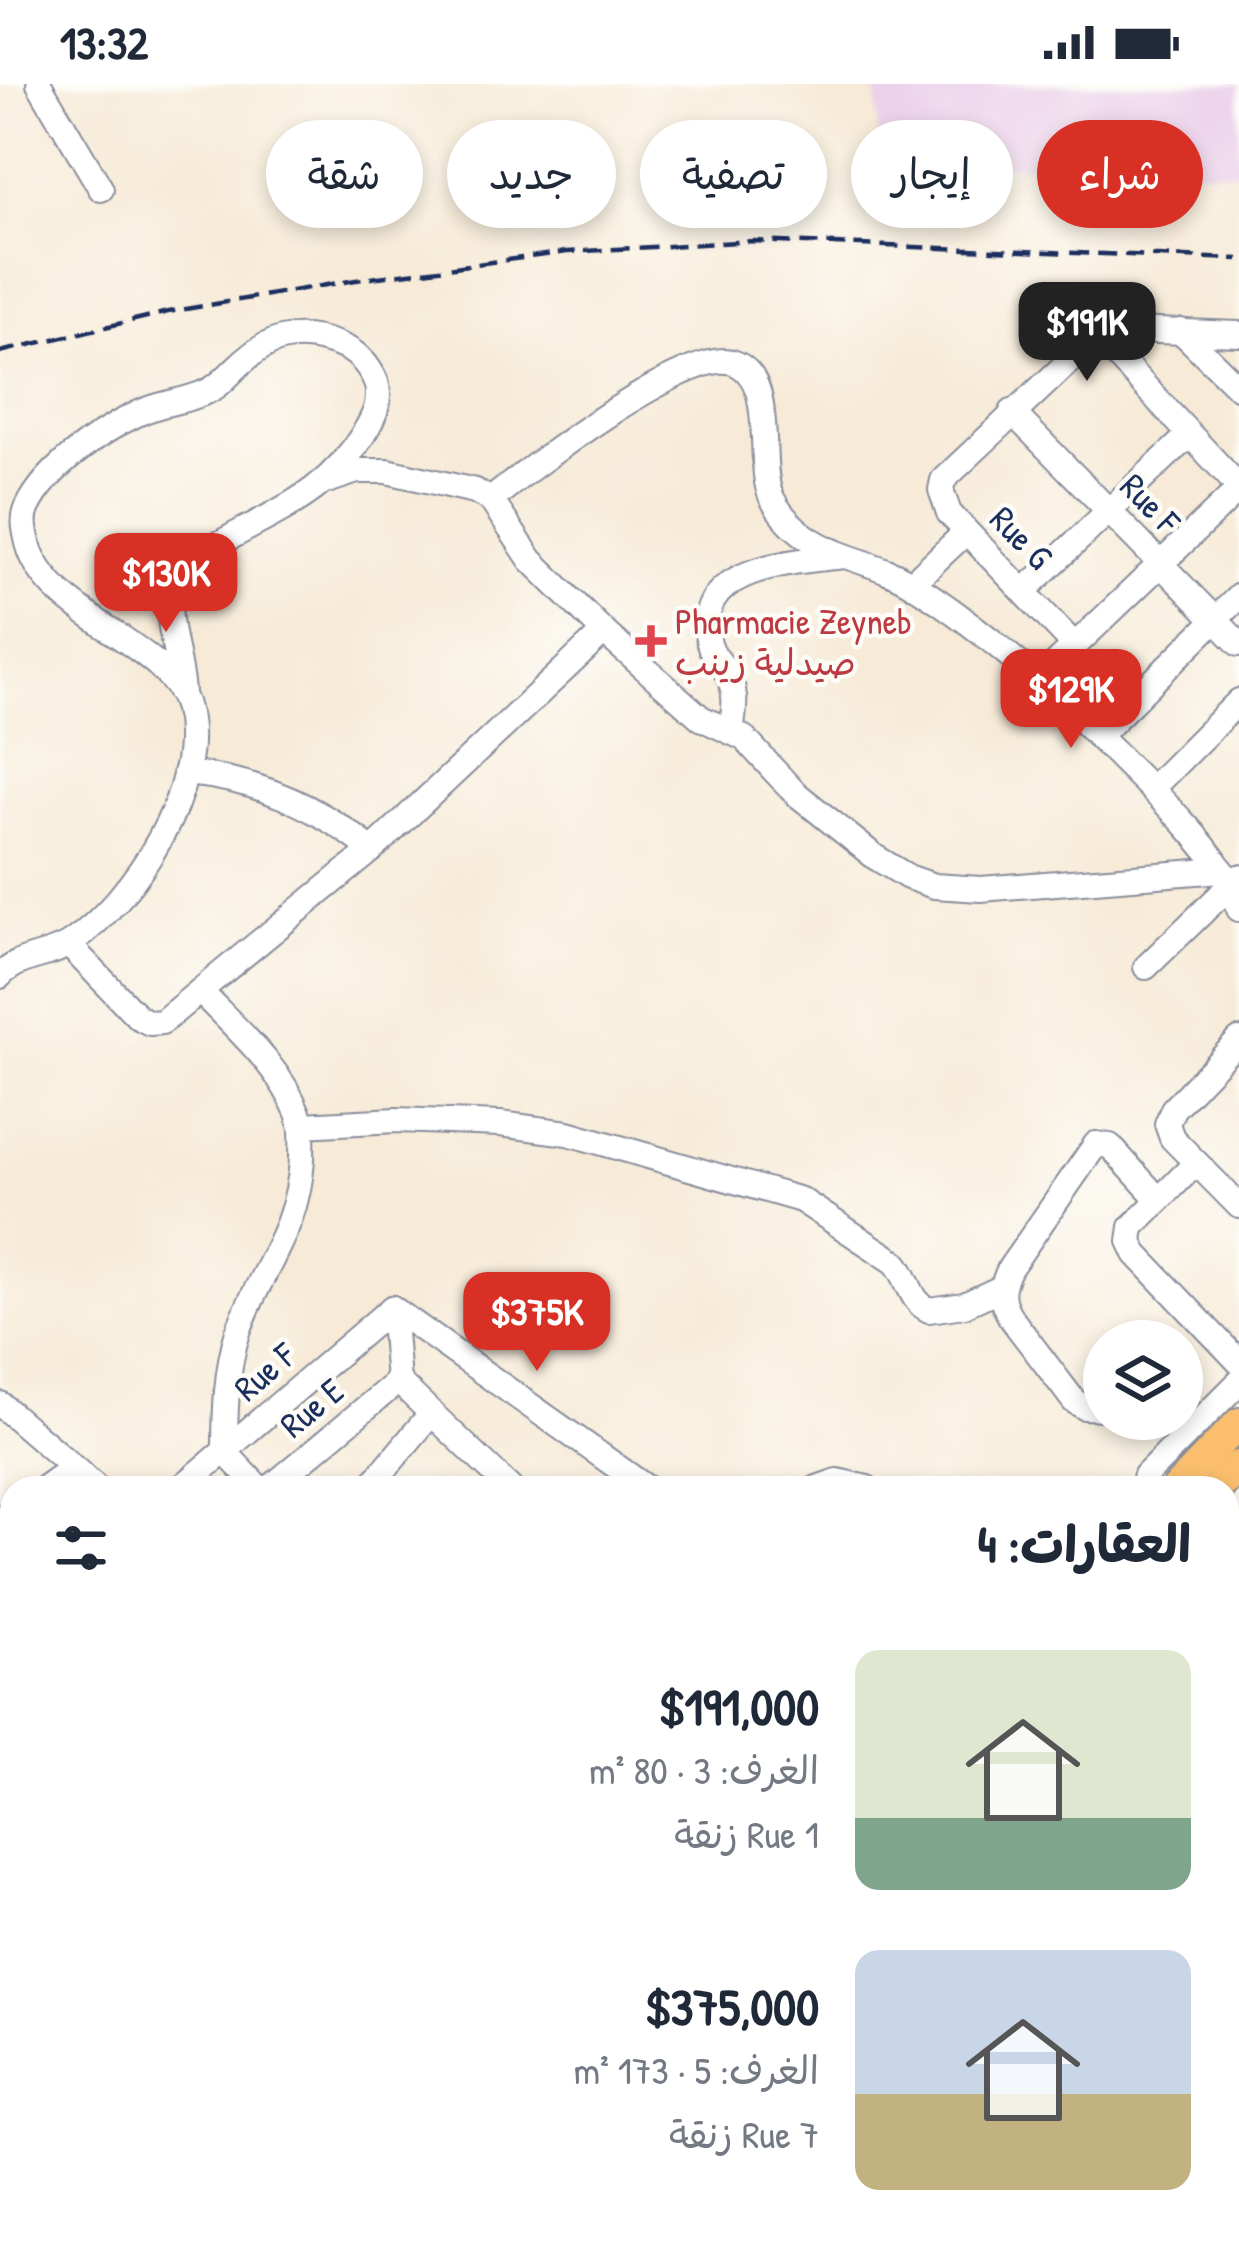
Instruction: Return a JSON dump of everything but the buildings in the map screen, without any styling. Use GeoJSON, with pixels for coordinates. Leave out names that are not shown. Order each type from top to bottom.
{"type":"FeatureCollection","features":[{"type":"Feature","properties":{"kind":"main road"},"geometry":{"type":"LineString","coordinates":[[1188,1476],[1239,1423]]}},
{"type":"Feature","properties":{"kind":"street"},"geometry":{"type":"LineString","coordinates":[[39,84],[101,189]]}},
{"type":"Feature","properties":{"kind":"street"},"geometry":{"type":"LineString","coordinates":[[1012,412],[1097,335],[1130,330],[1239,334]]}},
{"type":"Feature","properties":{"kind":"street"},"geometry":{"type":"LineString","coordinates":[[1181,331],[1239,388]]}},
{"type":"Feature","properties":{"kind":"street"},"geometry":{"type":"LineString","coordinates":[[182,692],[148,659],[45,579],[25,531],[24,514],[34,496],[81,451],[136,414],[210,392],[264,345],[280,336],[299,334],[352,350],[377,385],[374,417],[330,480]]}},
{"type":"Feature","properties":{"kind":"street"},"geometry":{"type":"LineString","coordinates":[[1040,679],[1239,488],[1097,335]]}},
{"type":"Feature","properties":{"kind":"street"},"geometry":{"type":"LineString","coordinates":[[490,500],[583,430],[650,388],[699,367],[731,362],[749,379],[763,408],[770,495],[798,530],[845,556],[912,583],[1040,679],[1151,789],[1232,885]]}},
{"type":"Feature","properties":{"kind":"street","name":"Rue G"},"geometry":{"type":"LineString","coordinates":[[1012,412],[949,470],[941,490],[943,501],[966,532],[1075,646]]}},
{"type":"Feature","properties":{"kind":"street","name":"Rue F"},"geometry":{"type":"LineString","coordinates":[[1012,412],[1239,644]]}},
{"type":"Feature","properties":{"kind":"street"},"geometry":{"type":"LineString","coordinates":[[1024,591],[1189,435]]}},
{"type":"Feature","properties":{"kind":"street"},"geometry":{"type":"LineString","coordinates":[[4,964],[69,945],[136,878],[162,837],[192,741],[168,607],[179,569],[330,480],[357,471],[387,471],[475,490],[490,500],[531,560],[701,718],[744,738],[794,792],[875,857],[934,886],[1232,885]]}},
{"type":"Feature","properties":{"kind":"street"},"geometry":{"type":"LineString","coordinates":[[912,583],[966,532]]}},
{"type":"Feature","properties":{"kind":"street"},"geometry":{"type":"LineString","coordinates":[[731,732],[734,686],[709,644],[708,625],[718,590],[729,580],[749,574],[845,556]]}},
{"type":"Feature","properties":{"kind":"street"},"geometry":{"type":"LineString","coordinates":[[1098,736],[1239,596]]}},
{"type":"Feature","properties":{"kind":"street"},"geometry":{"type":"LineString","coordinates":[[69,945],[138,1017],[162,1022],[372,850],[604,632]]}},
{"type":"Feature","properties":{"kind":"street"},"geometry":{"type":"LineString","coordinates":[[1151,789],[1239,701]]}},
{"type":"Feature","properties":{"kind":"street"},"geometry":{"type":"LineString","coordinates":[[185,773],[253,783],[329,818],[372,850]]}},
{"type":"Feature","properties":{"kind":"street"},"geometry":{"type":"LineString","coordinates":[[1146,968],[1232,885]]}},
{"type":"Feature","properties":{"kind":"street"},"geometry":{"type":"LineString","coordinates":[[200,991],[268,1063],[286,1088],[302,1125],[301,1179],[292,1216],[236,1336],[225,1452],[248,1476]]}},
{"type":"Feature","properties":{"kind":"street"},"geometry":{"type":"LineString","coordinates":[[1238,1202],[1168,1131],[1168,1117],[1239,1040]]}},
{"type":"Feature","properties":{"kind":"street"},"geometry":{"type":"LineString","coordinates":[[302,1125],[397,1120],[500,1124],[568,1133],[801,1200],[895,1262],[916,1301],[928,1310],[983,1299],[1001,1288]]}},
{"type":"Feature","properties":{"kind":"street"},"geometry":{"type":"LineString","coordinates":[[1083,1406],[1011,1318],[1001,1288],[1096,1144],[1110,1146],[1159,1200]]}},
{"type":"Feature","properties":{"kind":"street"},"geometry":{"type":"LineString","coordinates":[[1196,1163],[1132,1227],[1130,1241],[1136,1254],[1196,1320]]}},
{"type":"Feature","properties":{"kind":"street"},"geometry":{"type":"LineString","coordinates":[[392,1308],[398,1381],[497,1476]]}},
{"type":"Feature","properties":{"kind":"street"},"geometry":{"type":"LineString","coordinates":[[392,1308],[630,1476]]}},
{"type":"Feature","properties":{"kind":"street","name":"Rue F"},"geometry":{"type":"LineString","coordinates":[[196,1476],[392,1308]]}},
{"type":"Feature","properties":{"kind":"street"},"geometry":{"type":"LineString","coordinates":[[1203,1327],[1239,1362]]}},
{"type":"Feature","properties":{"kind":"street","name":"Rue E"},"geometry":{"type":"LineString","coordinates":[[284,1476],[398,1381]]}},
{"type":"Feature","properties":{"kind":"street"},"geometry":{"type":"LineString","coordinates":[[1146,1476],[1239,1382]]}},
{"type":"Feature","properties":{"kind":"street"},"geometry":{"type":"LineString","coordinates":[[0,1404],[83,1476]]}},
{"type":"Feature","properties":{"kind":"street"},"geometry":{"type":"LineString","coordinates":[[379,1476],[430,1415]]}},
{"type":"Feature","properties":{"kind":"street"},"geometry":{"type":"LineString","coordinates":[[61,1476],[73,1468]]}},
{"type":"Feature","properties":{"kind":"shaded area"},"geometry":{"type":"Polygon","coordinates":[[[875,84],[1239,84],[1239,172],[1203,171],[1203,120],[1037,120],[1037,166],[1013,166],[1013,120],[877,120],[875,84]]]}},
{"type":"Feature","properties":{"kind":"railway"},"geometry":{"type":"LineString","coordinates":[[0,352],[168,312],[356,280],[567,252],[753,241],[1239,259]]}},
{"type":"Feature","properties":{"kind":"place","name":"Pharmacie Zeyneb صيدلية زينب"},"geometry":{"type":"Point","coordinates":[651,641]}}]}
